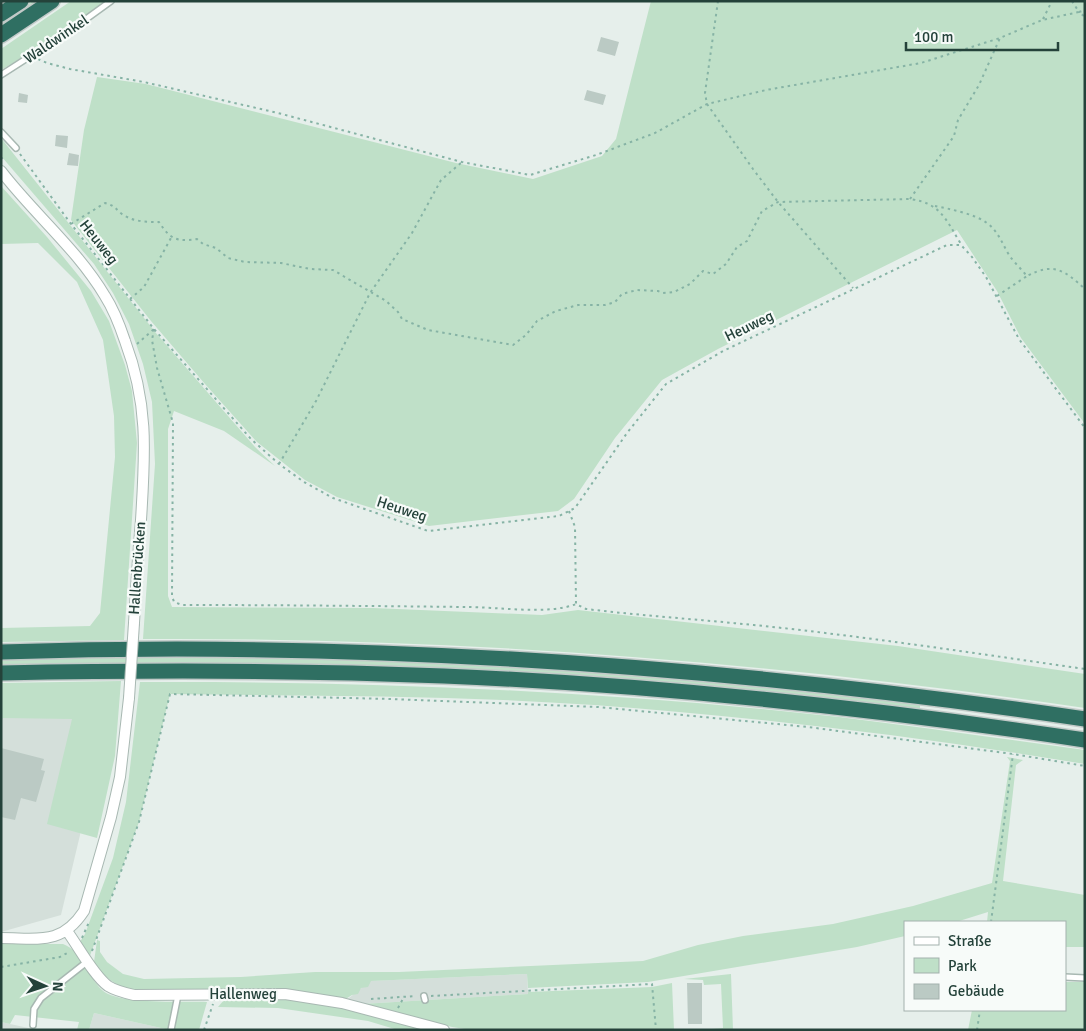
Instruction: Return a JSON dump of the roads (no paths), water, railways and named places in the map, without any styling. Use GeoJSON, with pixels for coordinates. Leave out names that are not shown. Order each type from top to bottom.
{"type":"FeatureCollection","features":[{"type":"Feature","properties":{"kind":"highway"},"geometry":{"type":"LineString","coordinates":[[1,14],[21,1]]}},
{"type":"Feature","properties":{"kind":"highway"},"geometry":{"type":"LineString","coordinates":[[1,35],[52,1]]}},
{"type":"Feature","properties":{"kind":"highway"},"geometry":{"type":"LineString","coordinates":[[1,652],[201,650],[320,652],[576,663],[827,685],[1085,719]]}},
{"type":"Feature","properties":{"kind":"highway"},"geometry":{"type":"LineString","coordinates":[[1,673],[196,670],[326,672],[575,683],[824,705],[989,725],[1085,740]]}},
{"type":"Feature","properties":{"kind":"street","name":"Hallenbrücken"},"geometry":{"type":"LineString","coordinates":[[1,171],[76,254],[101,290],[120,328],[134,364],[140,388],[145,427],[145,460],[129,698],[120,777],[111,817],[84,911],[76,924],[68,931]]}},
{"type":"Feature","properties":{"kind":"street"},"geometry":{"type":"LineString","coordinates":[[1,938],[44,938],[57,936],[68,931]]}},
{"type":"Feature","properties":{"kind":"street","name":"Hallenweg"},"geometry":{"type":"LineString","coordinates":[[68,931],[98,977],[107,986],[120,992],[134,995],[285,994],[317,998],[444,1030]]}},
{"type":"Feature","properties":{"kind":"lane","name":"Waldwinkel"},"geometry":{"type":"LineString","coordinates":[[1,75],[32,56],[111,1]]}},
{"type":"Feature","properties":{"kind":"lane"},"geometry":{"type":"LineString","coordinates":[[1,132],[16,148]]}},
{"type":"Feature","properties":{"kind":"lane"},"geometry":{"type":"LineString","coordinates":[[33,1024],[34,1009],[41,998],[88,961]]}},
{"type":"Feature","properties":{"kind":"lane"},"geometry":{"type":"LineString","coordinates":[[1066,977],[1085,978]]}},
{"type":"Feature","properties":{"kind":"lane"},"geometry":{"type":"LineString","coordinates":[[171,1030],[178,994]]}}]}
